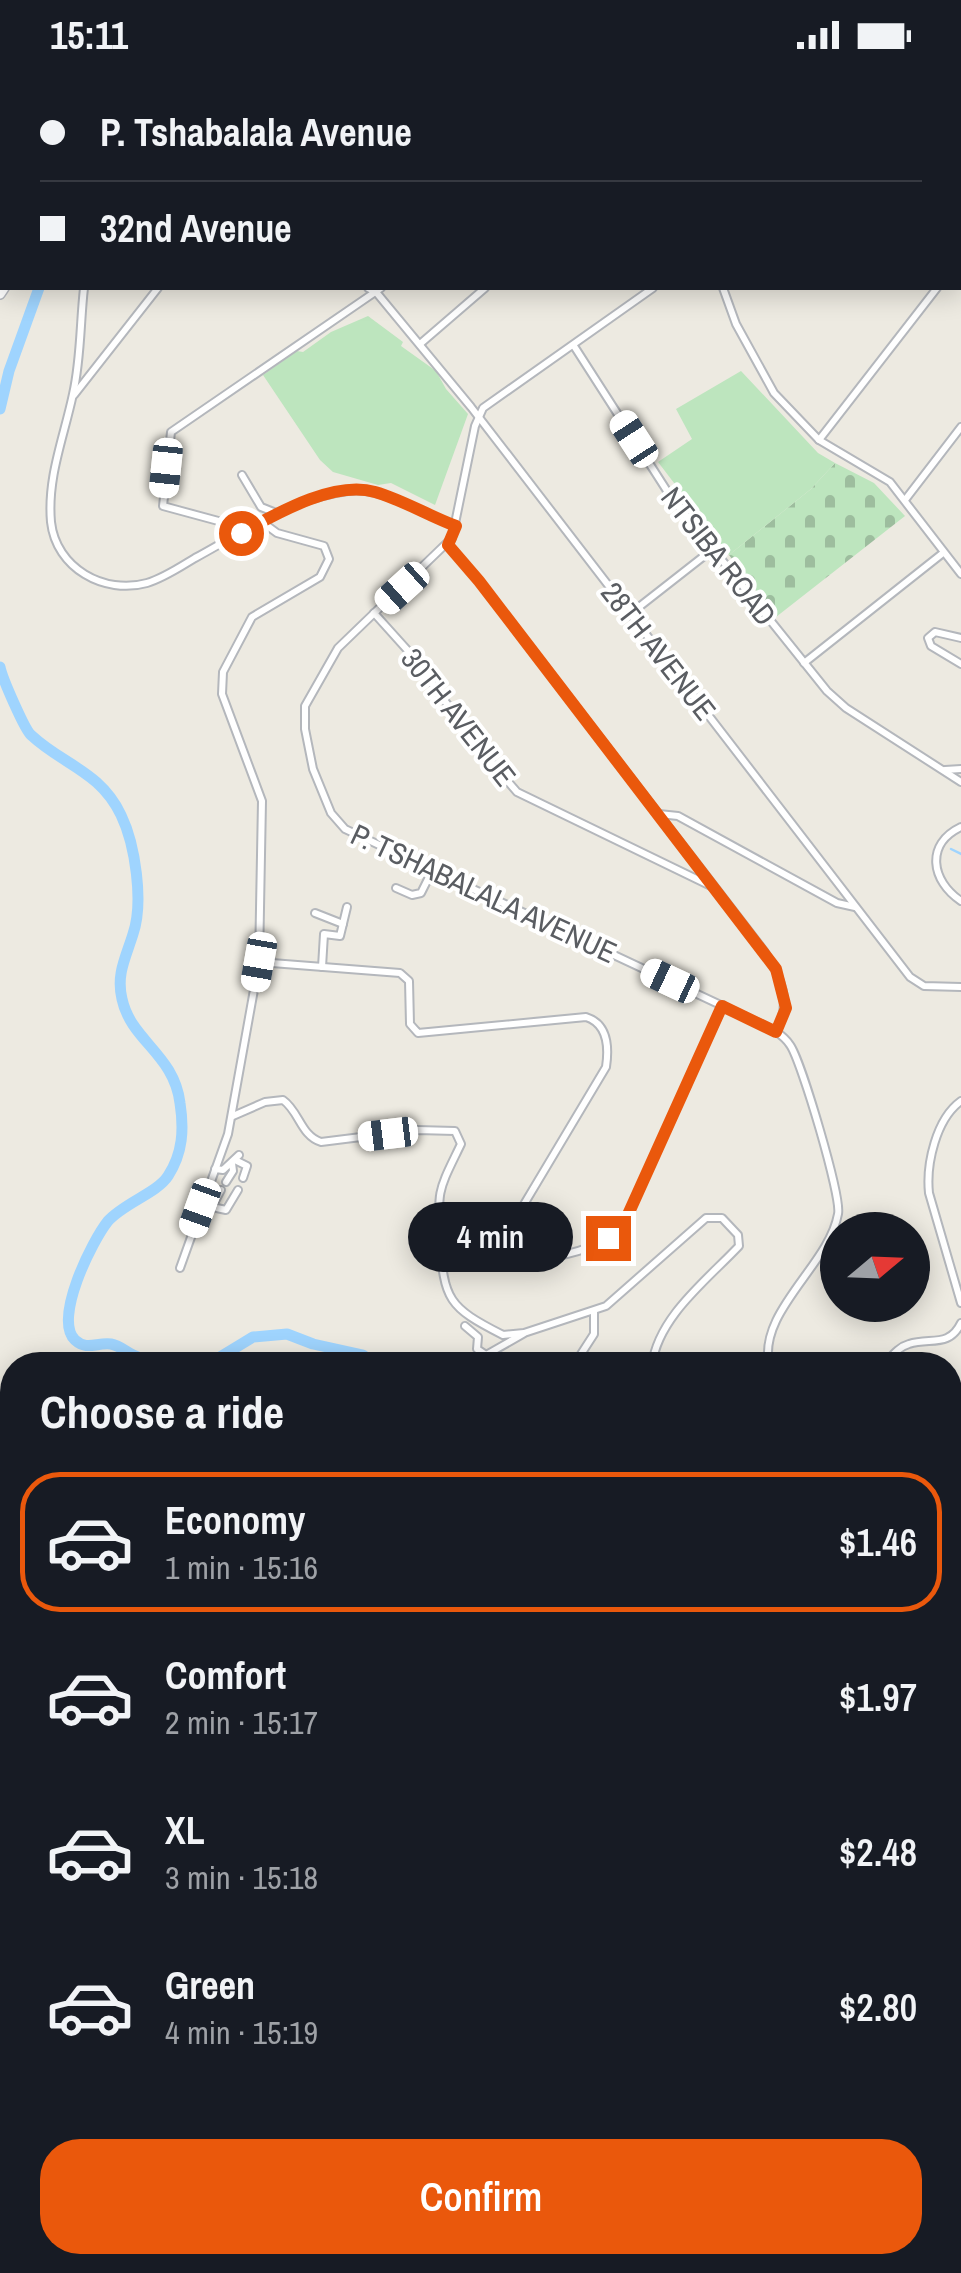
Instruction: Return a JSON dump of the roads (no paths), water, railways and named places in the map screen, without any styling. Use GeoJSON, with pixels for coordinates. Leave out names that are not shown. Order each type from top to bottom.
{"type":"FeatureCollection","features":[{"type":"Feature","properties":{"kind":"street"},"geometry":{"type":"LineString","coordinates":[[84,290],[73,396],[56,457],[50,504],[58,548],[74,565],[105,585],[136,585],[164,575],[277,513],[322,497],[364,490],[456,526]]}},
{"type":"Feature","properties":{"kind":"street"},"geometry":{"type":"LineString","coordinates":[[73,396],[156,290]]}},
{"type":"Feature","properties":{"kind":"street"},"geometry":{"type":"LineString","coordinates":[[241,533],[222,522],[163,506],[171,432],[374,290]]}},
{"type":"Feature","properties":{"kind":"street","name":"28TH AVENUE"},"geometry":{"type":"LineString","coordinates":[[376,290],[913,980],[924,986],[961,987]]}},
{"type":"Feature","properties":{"kind":"street"},"geometry":{"type":"LineString","coordinates":[[420,344],[483,290]]}},
{"type":"Feature","properties":{"kind":"street"},"geometry":{"type":"LineString","coordinates":[[477,417],[489,404],[650,290]]}},
{"type":"Feature","properties":{"kind":"street"},"geometry":{"type":"LineString","coordinates":[[725,290],[736,324],[763,378],[818,440],[884,478],[961,574]]}},
{"type":"Feature","properties":{"kind":"street"},"geometry":{"type":"LineString","coordinates":[[818,440],[935,290]]}},
{"type":"Feature","properties":{"kind":"street","name":"NTSIBA ROAD"},"geometry":{"type":"LineString","coordinates":[[574,346],[653,471],[804,663],[846,708],[961,782]]}},
{"type":"Feature","properties":{"kind":"street","name":"P. TSHABALALA AVENUE"},"geometry":{"type":"LineString","coordinates":[[477,417],[456,526],[448,545],[332,656],[308,699],[304,721],[308,751],[325,800],[340,826],[776,1032]]}},
{"type":"Feature","properties":{"kind":"street"},"geometry":{"type":"LineString","coordinates":[[904,500],[961,427]]}},
{"type":"Feature","properties":{"kind":"street"},"geometry":{"type":"LineString","coordinates":[[242,476],[261,507],[277,513]]}},
{"type":"Feature","properties":{"kind":"street"},"geometry":{"type":"LineString","coordinates":[[180,1268],[233,1116],[259,962],[262,802],[220,680],[252,617],[320,577],[329,559],[324,546],[277,533],[262,522]]}},
{"type":"Feature","properties":{"kind":"street"},"geometry":{"type":"LineString","coordinates":[[448,545],[465,562],[776,969],[786,1008],[776,1032],[790,1044],[797,1059],[840,1211],[831,1233],[774,1325],[768,1352]]}},
{"type":"Feature","properties":{"kind":"street"},"geometry":{"type":"LineString","coordinates":[[630,614],[713,550]]}},
{"type":"Feature","properties":{"kind":"street"},"geometry":{"type":"LineString","coordinates":[[804,663],[943,553]]}},
{"type":"Feature","properties":{"kind":"street","name":"30TH AVENUE"},"geometry":{"type":"LineString","coordinates":[[374,614],[410,652],[517,792],[714,887]]}},
{"type":"Feature","properties":{"kind":"street"},"geometry":{"type":"LineString","coordinates":[[961,638],[934,632],[928,638],[932,646],[961,664]]}},
{"type":"Feature","properties":{"kind":"street"},"geometry":{"type":"LineString","coordinates":[[944,771],[961,769]]}},
{"type":"Feature","properties":{"kind":"street"},"geometry":{"type":"LineString","coordinates":[[659,814],[678,816],[837,903],[856,907]]}},
{"type":"Feature","properties":{"kind":"street"},"geometry":{"type":"LineString","coordinates":[[961,827],[946,838],[936,864],[942,885],[961,901]]}},
{"type":"Feature","properties":{"kind":"street"},"geometry":{"type":"LineString","coordinates":[[396,888],[412,895],[421,893],[432,871]]}},
{"type":"Feature","properties":{"kind":"street"},"geometry":{"type":"LineString","coordinates":[[322,967],[324,934],[339,936],[347,907]]}},
{"type":"Feature","properties":{"kind":"street"},"geometry":{"type":"LineString","coordinates":[[315,913],[342,924]]}},
{"type":"Feature","properties":{"kind":"street"},"geometry":{"type":"LineString","coordinates":[[259,962],[405,975],[410,986],[410,1024],[418,1033],[586,1017],[600,1026],[607,1042],[606,1067],[523,1206],[548,1251],[557,1256],[597,1245],[626,1219],[722,1006]]}},
{"type":"Feature","properties":{"kind":"street"},"geometry":{"type":"LineString","coordinates":[[233,1116],[265,1102],[283,1100],[317,1141],[417,1130],[456,1131],[460,1144],[438,1200],[444,1286],[456,1305],[506,1336],[594,1312],[619,1297],[706,1218],[718,1216],[735,1230],[739,1246],[666,1324],[654,1352]]}},
{"type":"Feature","properties":{"kind":"street"},"geometry":{"type":"LineString","coordinates":[[961,1101],[946,1116],[927,1176],[961,1303]]}},
{"type":"Feature","properties":{"kind":"street"},"geometry":{"type":"LineString","coordinates":[[215,1169],[223,1170],[235,1159]]}},
{"type":"Feature","properties":{"kind":"street"},"geometry":{"type":"LineString","coordinates":[[235,1159],[247,1166],[243,1178]]}},
{"type":"Feature","properties":{"kind":"street"},"geometry":{"type":"LineString","coordinates":[[212,1206],[233,1170],[235,1159]]}},
{"type":"Feature","properties":{"kind":"street"},"geometry":{"type":"LineString","coordinates":[[200,1208],[226,1210],[238,1190]]}},
{"type":"Feature","properties":{"kind":"street"},"geometry":{"type":"LineString","coordinates":[[582,1352],[594,1334],[594,1312]]}},
{"type":"Feature","properties":{"kind":"street"},"geometry":{"type":"LineString","coordinates":[[897,1352],[904,1346],[946,1340],[961,1323]]}},
{"type":"Feature","properties":{"kind":"street"},"geometry":{"type":"LineString","coordinates":[[465,1326],[478,1337],[476,1346],[483,1352]]}},
{"type":"Feature","properties":{"kind":"street"},"geometry":{"type":"LineString","coordinates":[[491,1352],[524,1333]]}},
{"type":"Feature","properties":{"kind":"waterway"},"geometry":{"type":"LineString","coordinates":[[0,409],[9,371],[38,290]]}},
{"type":"Feature","properties":{"kind":"waterway"},"geometry":{"type":"LineString","coordinates":[[0,667],[31,735],[92,778],[112,800],[126,827],[134,857],[138,906],[120,990],[134,1026],[170,1072],[176,1086],[182,1131],[168,1176],[108,1221],[93,1245],[77,1280],[69,1315],[69,1330],[75,1340],[84,1345],[111,1344],[129,1352]]}},
{"type":"Feature","properties":{"kind":"waterway"},"geometry":{"type":"LineString","coordinates":[[951,849],[961,854]]}},
{"type":"Feature","properties":{"kind":"waterway"},"geometry":{"type":"LineString","coordinates":[[228,1352],[253,1337],[287,1334],[349,1352]]}}]}
